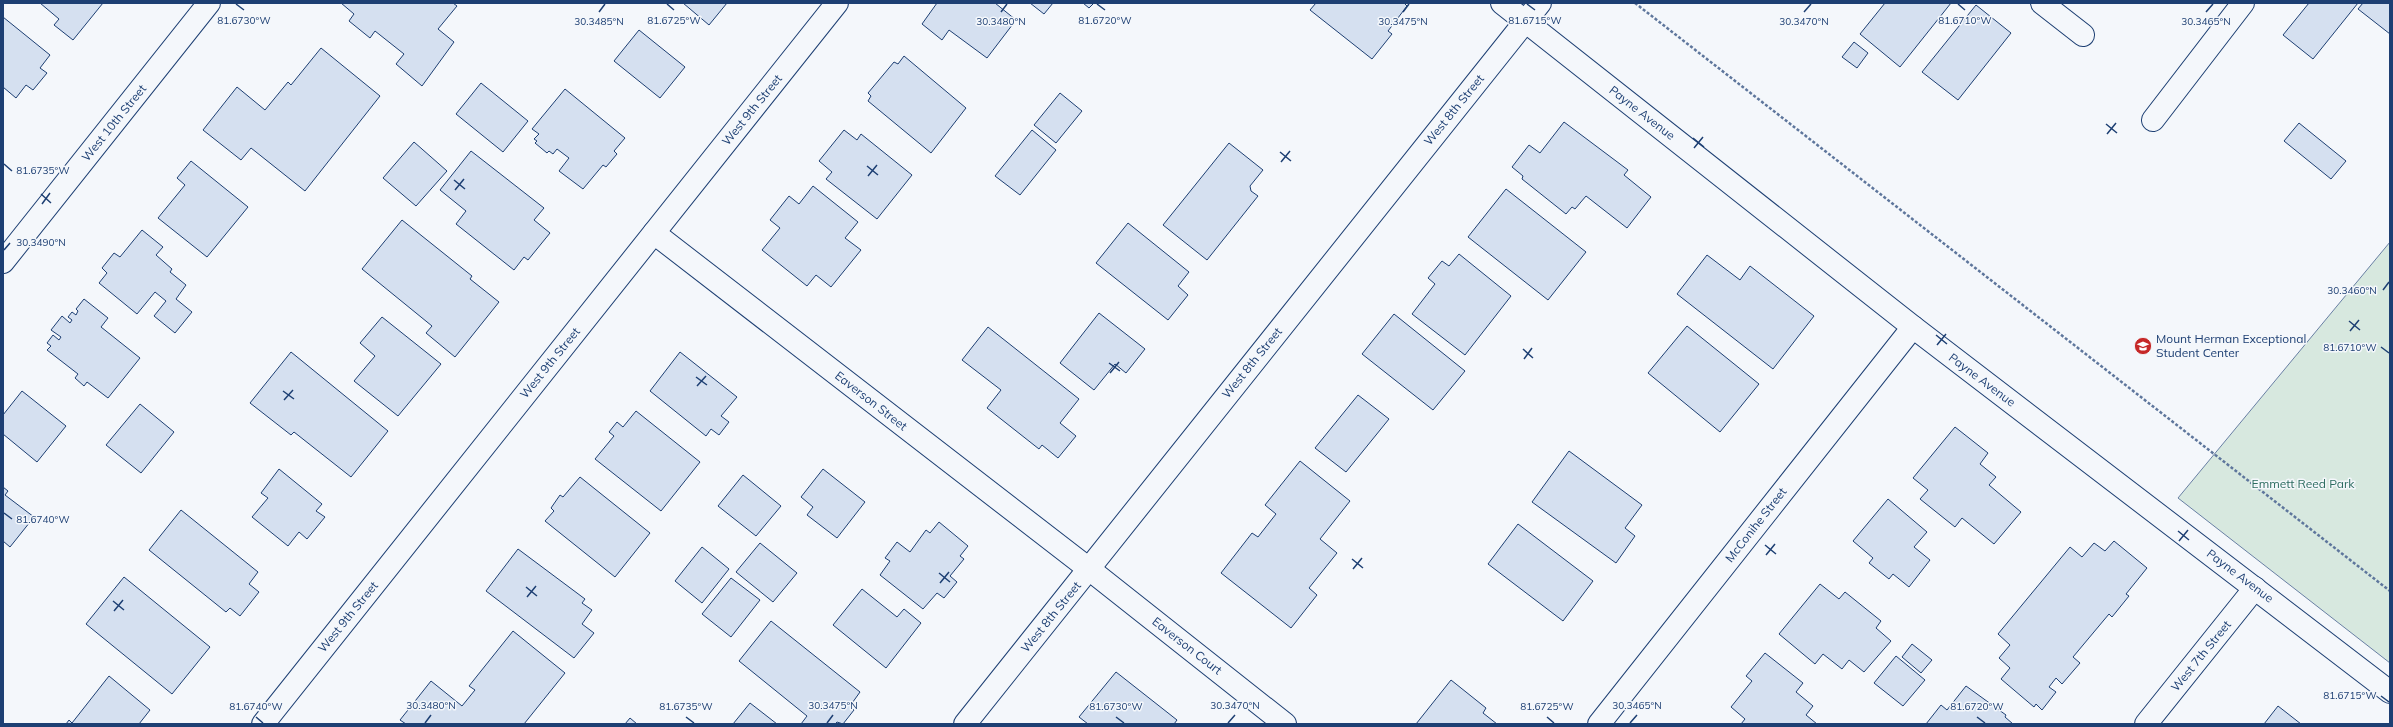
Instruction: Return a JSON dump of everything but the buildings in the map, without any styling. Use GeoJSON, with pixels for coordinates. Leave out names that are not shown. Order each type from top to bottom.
{"type":"FeatureCollection","features":[{"type":"Feature","properties":{"kind":"street","name":"West 10th Street"},"geometry":{"type":"LineString","coordinates":[[3,262],[210,3]]}},
{"type":"Feature","properties":{"kind":"street","name":"West 9th Street"},"geometry":{"type":"LineString","coordinates":[[263,724],[837,3]]}},
{"type":"Feature","properties":{"kind":"street","name":"Payne Avenue"},"geometry":{"type":"LineString","coordinates":[[1502,3],[1913,327],[2390,692]]}},
{"type":"Feature","properties":{"kind":"street","name":"West 8th Street"},"geometry":{"type":"LineString","coordinates":[[965,724],[1540,3]]}},
{"type":"Feature","properties":{"kind":"street"},"geometry":{"type":"LineString","coordinates":[[2042,3],[2083,36]]}},
{"type":"Feature","properties":{"kind":"street"},"geometry":{"type":"LineString","coordinates":[[2153,120],[2243,3]]}},
{"type":"Feature","properties":{"kind":"street","name":"Eaverson Street"},"geometry":{"type":"LineString","coordinates":[[654,233],[1089,569]]}},
{"type":"Feature","properties":{"kind":"street","name":"McConihe Street"},"geometry":{"type":"LineString","coordinates":[[1599,724],[1913,327]]}},
{"type":"Feature","properties":{"kind":"street","name":"Eaverson Court"},"geometry":{"type":"LineString","coordinates":[[1089,569],[1285,724]]}},
{"type":"Feature","properties":{"kind":"street","name":"West 7th Street"},"geometry":{"type":"LineString","coordinates":[[2146,724],[2255,588]]}},
{"type":"Feature","properties":{"kind":"path"},"geometry":{"type":"LineString","coordinates":[[1635,3],[2390,591]]}},
{"type":"Feature","properties":{"kind":"green space","name":"Emmett Reed Park"},"geometry":{"type":"Polygon","coordinates":[[[2390,242],[2390,663],[2178,498],[2390,242]]]}},
{"type":"Feature","properties":{"kind":"place","name":"Mount Herman Exceptional Student Center"},"geometry":{"type":"Point","coordinates":[2143,346]}}]}
